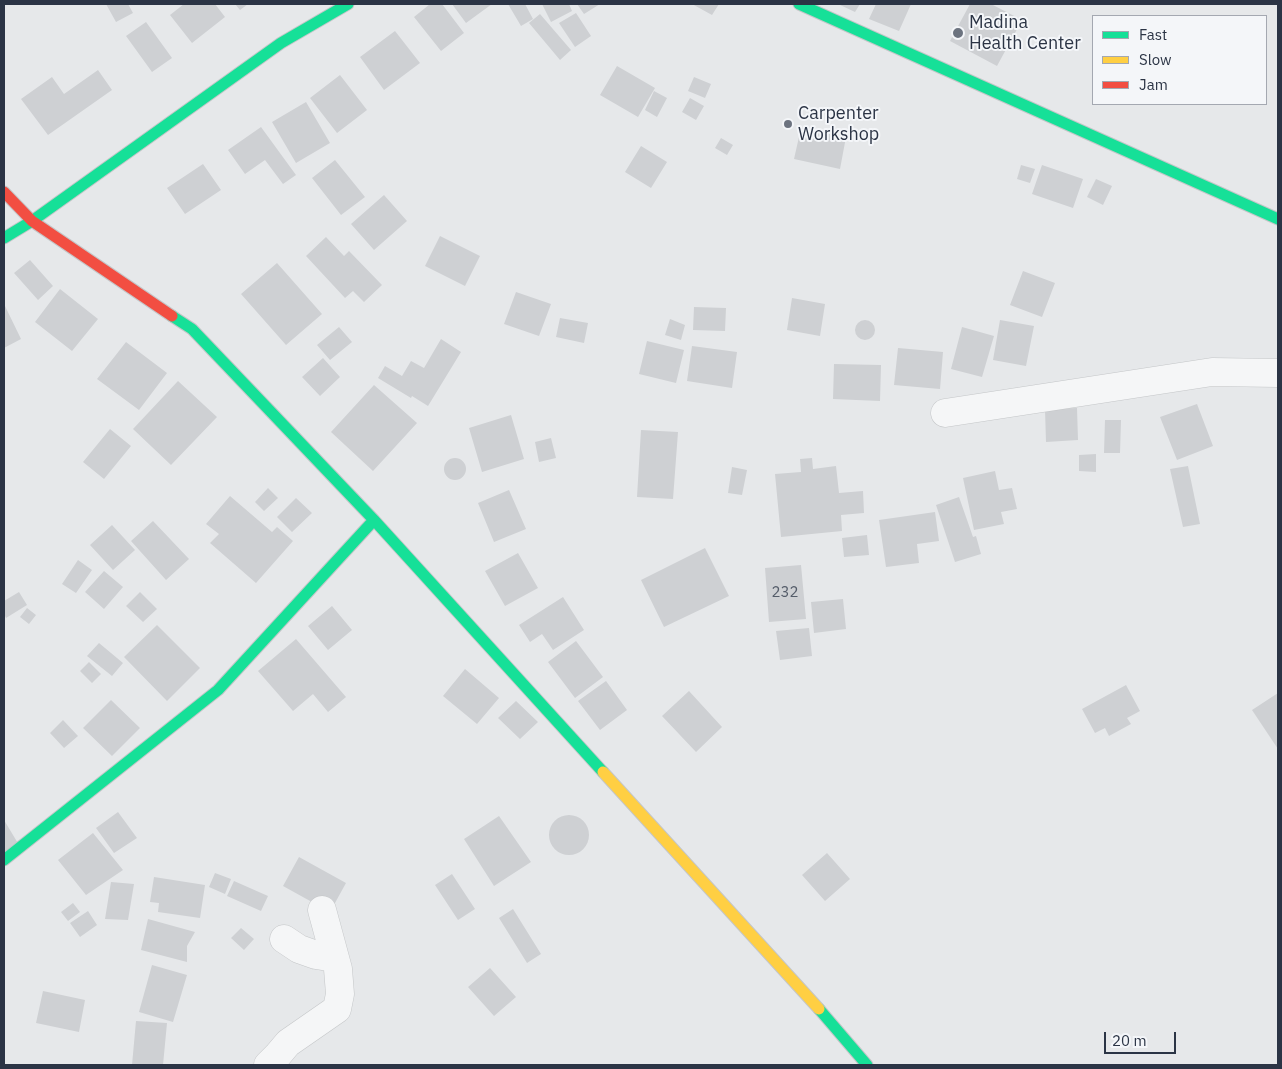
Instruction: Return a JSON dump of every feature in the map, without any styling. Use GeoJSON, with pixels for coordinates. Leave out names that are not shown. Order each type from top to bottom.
{"type":"FeatureCollection","features":[{"type":"Feature","properties":{"kind":"street"},"geometry":{"type":"LineString","coordinates":[[4,238],[32,221],[282,43],[348,4]]}},
{"type":"Feature","properties":{"kind":"street"},"geometry":{"type":"LineString","coordinates":[[799,4],[1278,219]]}},
{"type":"Feature","properties":{"kind":"street"},"geometry":{"type":"LineString","coordinates":[[4,192],[32,221],[192,329],[374,520],[815,1005],[867,1065]]}},
{"type":"Feature","properties":{"kind":"street"},"geometry":{"type":"LineString","coordinates":[[945,413],[1212,372],[1278,373]]}},
{"type":"Feature","properties":{"kind":"street"},"geometry":{"type":"LineString","coordinates":[[4,860],[218,690],[374,520]]}},
{"type":"Feature","properties":{"kind":"street"},"geometry":{"type":"LineString","coordinates":[[268,1065],[294,1038],[337,1009],[340,994],[338,969],[322,910]]}},
{"type":"Feature","properties":{"kind":"street"},"geometry":{"type":"LineString","coordinates":[[284,939],[299,949],[335,958]]}},
{"type":"Feature","properties":{"kind":"street"},"geometry":{"type":"LineString","coordinates":[[282,1065],[294,1038]]}},
{"type":"Feature","properties":{"kind":"building"},"geometry":{"type":"Polygon","coordinates":[[[106,4],[128,4],[133,13],[116,22],[106,4]]]}},
{"type":"Feature","properties":{"kind":"building"},"geometry":{"type":"Polygon","coordinates":[[[184,4],[215,4],[225,17],[192,43],[170,15],[184,4]]]}},
{"type":"Feature","properties":{"kind":"building"},"geometry":{"type":"Polygon","coordinates":[[[235,4],[248,4],[240,10],[235,4]]]}},
{"type":"Feature","properties":{"kind":"building"},"geometry":{"type":"Polygon","coordinates":[[[430,4],[442,4],[464,33],[441,51],[414,17],[430,4]]]}},
{"type":"Feature","properties":{"kind":"building"},"geometry":{"type":"Polygon","coordinates":[[[452,4],[492,4],[466,23],[452,4]]]}},
{"type":"Feature","properties":{"kind":"building"},"geometry":{"type":"Polygon","coordinates":[[[508,4],[525,4],[533,19],[521,26],[508,4]]]}},
{"type":"Feature","properties":{"kind":"building"},"geometry":{"type":"Polygon","coordinates":[[[542,4],[569,4],[572,11],[551,22],[542,4]]]}},
{"type":"Feature","properties":{"kind":"building"},"geometry":{"type":"Polygon","coordinates":[[[577,4],[600,4],[584,14],[577,4]]]}},
{"type":"Feature","properties":{"kind":"building"},"geometry":{"type":"Polygon","coordinates":[[[692,4],[719,4],[712,15],[692,4]]]}},
{"type":"Feature","properties":{"kind":"building"},"geometry":{"type":"Polygon","coordinates":[[[838,4],[860,4],[855,12],[838,4]]]}},
{"type":"Feature","properties":{"kind":"building"},"geometry":{"type":"Polygon","coordinates":[[[876,4],[911,4],[899,31],[869,19],[876,4]]]}},
{"type":"Feature","properties":{"kind":"building"},"geometry":{"type":"Polygon","coordinates":[[[970,4],[991,4],[1022,20],[997,66],[950,41],[970,4]]]}},
{"type":"Feature","properties":{"kind":"building"},"geometry":{"type":"Polygon","coordinates":[[[576,13],[591,36],[575,47],[559,23],[576,13]]]}},
{"type":"Feature","properties":{"kind":"building"},"geometry":{"type":"Polygon","coordinates":[[[540,14],[571,50],[560,60],[529,23],[540,14]]]}},
{"type":"Feature","properties":{"kind":"building"},"geometry":{"type":"Polygon","coordinates":[[[146,22],[172,58],[152,72],[126,36],[146,22]]]}},
{"type":"Feature","properties":{"kind":"building"},"geometry":{"type":"Polygon","coordinates":[[[395,31],[420,63],[384,90],[360,57],[395,31]]]}},
{"type":"Feature","properties":{"kind":"building"},"geometry":{"type":"Polygon","coordinates":[[[617,66],[655,88],[638,117],[600,95],[617,66]]]}},
{"type":"Feature","properties":{"kind":"building"},"geometry":{"type":"Polygon","coordinates":[[[98,70],[112,90],[48,135],[21,99],[52,77],[64,94],[98,70]]]}},
{"type":"Feature","properties":{"kind":"building"},"geometry":{"type":"Polygon","coordinates":[[[340,75],[367,110],[337,133],[310,98],[340,75]]]}},
{"type":"Feature","properties":{"kind":"building"},"geometry":{"type":"Polygon","coordinates":[[[694,77],[711,84],[705,98],[688,91],[694,77]]]}},
{"type":"Feature","properties":{"kind":"building"},"geometry":{"type":"Polygon","coordinates":[[[654,91],[667,98],[657,117],[645,110],[654,91]]]}},
{"type":"Feature","properties":{"kind":"building"},"geometry":{"type":"Polygon","coordinates":[[[690,98],[704,106],[696,120],[682,112],[690,98]]]}},
{"type":"Feature","properties":{"kind":"building"},"geometry":{"type":"Polygon","coordinates":[[[306,102],[330,143],[296,163],[272,122],[306,102]]]}},
{"type":"Feature","properties":{"kind":"building"},"geometry":{"type":"Polygon","coordinates":[[[261,127],[296,175],[283,184],[265,160],[245,174],[228,150],[261,127]]]}},
{"type":"Feature","properties":{"kind":"building"},"geometry":{"type":"Polygon","coordinates":[[[801,128],[846,137],[840,169],[794,159],[801,128]]]}},
{"type":"Feature","properties":{"kind":"building"},"geometry":{"type":"Polygon","coordinates":[[[721,138],[733,145],[727,155],[715,148],[721,138]]]}},
{"type":"Feature","properties":{"kind":"building"},"geometry":{"type":"Polygon","coordinates":[[[641,146],[667,162],[651,188],[625,172],[641,146]]]}},
{"type":"Feature","properties":{"kind":"building"},"geometry":{"type":"Polygon","coordinates":[[[335,160],[365,197],[341,215],[312,178],[335,160]]]}},
{"type":"Feature","properties":{"kind":"building"},"geometry":{"type":"Polygon","coordinates":[[[203,164],[221,190],[185,214],[167,188],[203,164]]]}},
{"type":"Feature","properties":{"kind":"building"},"geometry":{"type":"Polygon","coordinates":[[[1021,165],[1035,169],[1030,183],[1017,179],[1021,165]]]}},
{"type":"Feature","properties":{"kind":"building"},"geometry":{"type":"Polygon","coordinates":[[[1042,165],[1083,179],[1073,208],[1032,194],[1042,165]]]}},
{"type":"Feature","properties":{"kind":"building"},"geometry":{"type":"Polygon","coordinates":[[[1096,179],[1112,186],[1103,205],[1087,197],[1096,179]]]}},
{"type":"Feature","properties":{"kind":"building"},"geometry":{"type":"Polygon","coordinates":[[[384,195],[407,221],[374,250],[351,224],[384,195]]]}},
{"type":"Feature","properties":{"kind":"building"},"geometry":{"type":"Polygon","coordinates":[[[440,236],[480,256],[465,286],[425,266],[440,236]]]}},
{"type":"Feature","properties":{"kind":"building"},"geometry":{"type":"Polygon","coordinates":[[[326,237],[344,256],[349,251],[382,285],[364,302],[353,291],[345,298],[306,256],[326,237]]]}},
{"type":"Feature","properties":{"kind":"building"},"geometry":{"type":"Polygon","coordinates":[[[30,260],[53,286],[38,300],[14,273],[30,260]]]}},
{"type":"Feature","properties":{"kind":"building"},"geometry":{"type":"Polygon","coordinates":[[[277,263],[322,314],[286,345],[241,294],[277,263]]]}},
{"type":"Feature","properties":{"kind":"building"},"geometry":{"type":"Polygon","coordinates":[[[1023,271],[1055,283],[1042,317],[1010,305],[1023,271]]]}},
{"type":"Feature","properties":{"kind":"building"},"geometry":{"type":"Polygon","coordinates":[[[60,289],[98,319],[72,351],[35,322],[60,289]]]}},
{"type":"Feature","properties":{"kind":"building"},"geometry":{"type":"Polygon","coordinates":[[[516,292],[551,304],[539,336],[504,324],[516,292]]]}},
{"type":"Feature","properties":{"kind":"building"},"geometry":{"type":"Polygon","coordinates":[[[792,298],[825,304],[820,336],[787,330],[792,298]]]}},
{"type":"Feature","properties":{"kind":"building"},"geometry":{"type":"Polygon","coordinates":[[[4,307],[21,339],[4,348],[4,307]]]}},
{"type":"Feature","properties":{"kind":"building"},"geometry":{"type":"Polygon","coordinates":[[[694,307],[726,308],[725,331],[693,330],[694,307]]]}},
{"type":"Feature","properties":{"kind":"building"},"geometry":{"type":"Polygon","coordinates":[[[560,318],[588,323],[584,343],[556,337],[560,318]]]}},
{"type":"Feature","properties":{"kind":"building"},"geometry":{"type":"Polygon","coordinates":[[[670,319],[685,325],[681,340],[665,335],[670,319]]]}},
{"type":"Feature","properties":{"kind":"building"},"geometry":{"type":"Polygon","coordinates":[[[865,320],[872,323],[875,330],[872,337],[865,340],[858,337],[855,330],[858,323],[865,320]]]}},
{"type":"Feature","properties":{"kind":"building"},"geometry":{"type":"Polygon","coordinates":[[[1000,320],[1034,326],[1026,366],[993,360],[1000,320]]]}},
{"type":"Feature","properties":{"kind":"building"},"geometry":{"type":"Polygon","coordinates":[[[339,327],[352,342],[330,360],[317,345],[339,327]]]}},
{"type":"Feature","properties":{"kind":"building"},"geometry":{"type":"Polygon","coordinates":[[[962,327],[994,336],[982,377],[951,369],[962,327]]]}},
{"type":"Feature","properties":{"kind":"building"},"geometry":{"type":"Polygon","coordinates":[[[441,339],[461,352],[428,406],[378,378],[385,366],[402,376],[411,361],[424,368],[441,339]]]}},
{"type":"Feature","properties":{"kind":"building"},"geometry":{"type":"Polygon","coordinates":[[[647,341],[684,350],[676,383],[639,374],[647,341]]]}},
{"type":"Feature","properties":{"kind":"building"},"geometry":{"type":"Polygon","coordinates":[[[126,342],[167,373],[139,410],[97,379],[126,342]]]}},
{"type":"Feature","properties":{"kind":"building"},"geometry":{"type":"Polygon","coordinates":[[[692,346],[737,352],[732,388],[687,381],[692,346]]]}},
{"type":"Feature","properties":{"kind":"building"},"geometry":{"type":"Polygon","coordinates":[[[898,348],[943,352],[940,389],[894,385],[898,348]]]}},
{"type":"Feature","properties":{"kind":"building"},"geometry":{"type":"Polygon","coordinates":[[[323,358],[340,377],[320,396],[302,377],[323,358]]]}},
{"type":"Feature","properties":{"kind":"building"},"geometry":{"type":"Polygon","coordinates":[[[834,364],[881,365],[880,401],[833,399],[834,364]]]}},
{"type":"Feature","properties":{"kind":"building"},"geometry":{"type":"Polygon","coordinates":[[[178,381],[217,417],[171,465],[133,429],[178,381]]]}},
{"type":"Feature","properties":{"kind":"building"},"geometry":{"type":"Polygon","coordinates":[[[374,385],[417,423],[373,471],[331,432],[374,385]]]}},
{"type":"Feature","properties":{"kind":"building"},"geometry":{"type":"Polygon","coordinates":[[[1197,404],[1213,446],[1177,460],[1160,417],[1197,404]]]}},
{"type":"Feature","properties":{"kind":"building"},"geometry":{"type":"Polygon","coordinates":[[[1077,408],[1078,440],[1046,442],[1045,409],[1077,408]]]}},
{"type":"Feature","properties":{"kind":"building"},"geometry":{"type":"Polygon","coordinates":[[[511,415],[524,459],[482,472],[469,428],[511,415]]]}},
{"type":"Feature","properties":{"kind":"building"},"geometry":{"type":"Polygon","coordinates":[[[1105,420],[1121,420],[1120,453],[1104,453],[1105,420]]]}},
{"type":"Feature","properties":{"kind":"building"},"geometry":{"type":"Polygon","coordinates":[[[110,429],[131,446],[104,479],[83,462],[110,429]]]}},
{"type":"Feature","properties":{"kind":"building"},"geometry":{"type":"Polygon","coordinates":[[[641,430],[678,432],[673,499],[637,497],[641,430]]]}},
{"type":"Feature","properties":{"kind":"building"},"geometry":{"type":"Polygon","coordinates":[[[551,438],[556,458],[539,462],[535,442],[551,438]]]}},
{"type":"Feature","properties":{"kind":"building"},"geometry":{"type":"Polygon","coordinates":[[[1096,454],[1096,472],[1079,471],[1079,455],[1096,454]]]}},
{"type":"Feature","properties":{"kind":"building"},"geometry":{"type":"Polygon","coordinates":[[[455,458],[463,461],[466,469],[463,477],[455,480],[447,477],[444,469],[447,461],[455,458]]]}},
{"type":"Feature","properties":{"kind":"building"},"geometry":{"type":"Polygon","coordinates":[[[812,458],[813,469],[836,466],[839,493],[863,491],[864,513],[841,515],[842,531],[781,537],[775,474],[801,472],[800,459],[812,458]]]}},
{"type":"Feature","properties":{"kind":"building"},"geometry":{"type":"Polygon","coordinates":[[[1188,466],[1200,524],[1183,527],[1170,469],[1188,466]]]}},
{"type":"Feature","properties":{"kind":"building"},"geometry":{"type":"Polygon","coordinates":[[[732,467],[747,470],[742,495],[728,493],[732,467]]]}},
{"type":"Feature","properties":{"kind":"building"},"geometry":{"type":"Polygon","coordinates":[[[995,471],[999,490],[1012,488],[1017,509],[1001,512],[1004,524],[974,530],[963,478],[995,471]]]}},
{"type":"Feature","properties":{"kind":"building"},"geometry":{"type":"Polygon","coordinates":[[[268,488],[278,498],[264,511],[255,502],[268,488]]]}},
{"type":"Feature","properties":{"kind":"building"},"geometry":{"type":"Polygon","coordinates":[[[509,490],[526,529],[494,542],[478,503],[509,490]]]}},
{"type":"Feature","properties":{"kind":"building"},"geometry":{"type":"Polygon","coordinates":[[[230,496],[272,532],[277,527],[293,541],[256,583],[210,543],[219,534],[206,524],[230,496]]]}},
{"type":"Feature","properties":{"kind":"building"},"geometry":{"type":"Polygon","coordinates":[[[959,497],[973,537],[976,536],[981,554],[955,562],[936,505],[959,497]]]}},
{"type":"Feature","properties":{"kind":"building"},"geometry":{"type":"Polygon","coordinates":[[[296,498],[312,513],[292,532],[277,517],[296,498]]]}},
{"type":"Feature","properties":{"kind":"building"},"geometry":{"type":"Polygon","coordinates":[[[935,512],[939,541],[917,544],[919,563],[886,567],[879,520],[935,512]]]}},
{"type":"Feature","properties":{"kind":"building"},"geometry":{"type":"Polygon","coordinates":[[[153,521],[189,559],[166,580],[131,541],[153,521]]]}},
{"type":"Feature","properties":{"kind":"building"},"geometry":{"type":"Polygon","coordinates":[[[112,525],[135,550],[113,570],[90,545],[112,525]]]}},
{"type":"Feature","properties":{"kind":"building"},"geometry":{"type":"Polygon","coordinates":[[[867,535],[869,555],[844,557],[842,538],[867,535]]]}},
{"type":"Feature","properties":{"kind":"building"},"geometry":{"type":"Polygon","coordinates":[[[705,548],[729,596],[664,627],[641,580],[705,548]]]}},
{"type":"Feature","properties":{"kind":"building"},"geometry":{"type":"Polygon","coordinates":[[[518,553],[538,588],[505,606],[485,571],[518,553]]]}},
{"type":"Feature","properties":{"kind":"building"},"geometry":{"type":"Polygon","coordinates":[[[78,560],[92,570],[76,593],[62,584],[78,560]]]}},
{"type":"Feature","properties":{"kind":"building"},"geometry":{"type":"Polygon","coordinates":[[[801,565],[806,619],[769,622],[765,568],[801,565]]]}},
{"type":"Feature","properties":{"kind":"building"},"geometry":{"type":"Polygon","coordinates":[[[104,571],[123,587],[104,609],[85,592],[104,571]]]}},
{"type":"Feature","properties":{"kind":"building"},"geometry":{"type":"Polygon","coordinates":[[[19,592],[27,605],[6,618],[4,614],[4,601],[19,592]]]}},
{"type":"Feature","properties":{"kind":"building"},"geometry":{"type":"Polygon","coordinates":[[[140,592],[157,609],[143,622],[126,606],[140,592]]]}},
{"type":"Feature","properties":{"kind":"building"},"geometry":{"type":"Polygon","coordinates":[[[563,597],[584,630],[553,650],[542,634],[530,642],[519,625],[563,597]]]}},
{"type":"Feature","properties":{"kind":"building"},"geometry":{"type":"Polygon","coordinates":[[[843,599],[846,629],[814,633],[811,602],[843,599]]]}},
{"type":"Feature","properties":{"kind":"building"},"geometry":{"type":"Polygon","coordinates":[[[332,606],[352,630],[328,650],[308,626],[332,606]]]}},
{"type":"Feature","properties":{"kind":"building"},"geometry":{"type":"Polygon","coordinates":[[[27,608],[36,615],[29,624],[20,617],[27,608]]]}},
{"type":"Feature","properties":{"kind":"building"},"geometry":{"type":"Polygon","coordinates":[[[157,625],[200,668],[167,701],[124,657],[157,625]]]}},
{"type":"Feature","properties":{"kind":"building"},"geometry":{"type":"Polygon","coordinates":[[[809,628],[812,656],[780,660],[776,631],[809,628]]]}},
{"type":"Feature","properties":{"kind":"building"},"geometry":{"type":"Polygon","coordinates":[[[296,639],[346,697],[328,712],[313,694],[293,711],[258,671],[296,639]]]}},
{"type":"Feature","properties":{"kind":"building"},"geometry":{"type":"Polygon","coordinates":[[[576,641],[603,677],[575,698],[548,662],[576,641]]]}},
{"type":"Feature","properties":{"kind":"building"},"geometry":{"type":"Polygon","coordinates":[[[99,643],[123,663],[112,676],[87,656],[99,643]]]}},
{"type":"Feature","properties":{"kind":"building"},"geometry":{"type":"Polygon","coordinates":[[[89,662],[101,674],[92,683],[80,671],[89,662]]]}},
{"type":"Feature","properties":{"kind":"building"},"geometry":{"type":"Polygon","coordinates":[[[465,669],[499,698],[477,724],[443,696],[465,669]]]}},
{"type":"Feature","properties":{"kind":"building"},"geometry":{"type":"Polygon","coordinates":[[[606,681],[627,710],[600,730],[578,701],[606,681]]]}},
{"type":"Feature","properties":{"kind":"building"},"geometry":{"type":"Polygon","coordinates":[[[1126,685],[1140,711],[1127,718],[1131,724],[1109,736],[1105,728],[1095,733],[1082,709],[1126,685]]]}},
{"type":"Feature","properties":{"kind":"building"},"geometry":{"type":"Polygon","coordinates":[[[689,691],[722,727],[696,752],[662,716],[689,691]]]}},
{"type":"Feature","properties":{"kind":"building"},"geometry":{"type":"Polygon","coordinates":[[[1278,693],[1278,749],[1252,710],[1278,693]]]}},
{"type":"Feature","properties":{"kind":"building"},"geometry":{"type":"Polygon","coordinates":[[[111,700],[140,728],[112,756],[83,728],[111,700]]]}},
{"type":"Feature","properties":{"kind":"building"},"geometry":{"type":"Polygon","coordinates":[[[516,701],[538,722],[520,739],[498,718],[516,701]]]}},
{"type":"Feature","properties":{"kind":"building"},"geometry":{"type":"Polygon","coordinates":[[[63,720],[78,736],[64,748],[50,733],[63,720]]]}},
{"type":"Feature","properties":{"kind":"building"},"geometry":{"type":"Polygon","coordinates":[[[118,812],[137,838],[114,853],[96,828],[118,812]]]}},
{"type":"Feature","properties":{"kind":"building"},"geometry":{"type":"Polygon","coordinates":[[[569,815],[583,821],[589,835],[583,849],[569,855],[555,849],[549,835],[555,821],[569,815]]]}},
{"type":"Feature","properties":{"kind":"building"},"geometry":{"type":"Polygon","coordinates":[[[499,816],[531,862],[494,886],[464,839],[499,816]]]}},
{"type":"Feature","properties":{"kind":"building"},"geometry":{"type":"Polygon","coordinates":[[[4,820],[19,845],[4,853],[4,820]]]}},
{"type":"Feature","properties":{"kind":"building"},"geometry":{"type":"Polygon","coordinates":[[[93,833],[123,870],[86,895],[58,860],[93,833]]]}},
{"type":"Feature","properties":{"kind":"building"},"geometry":{"type":"Polygon","coordinates":[[[827,853],[850,879],[825,901],[802,875],[827,853]]]}},
{"type":"Feature","properties":{"kind":"building"},"geometry":{"type":"Polygon","coordinates":[[[299,857],[346,883],[330,912],[283,886],[299,857]]]}},
{"type":"Feature","properties":{"kind":"building"},"geometry":{"type":"Polygon","coordinates":[[[215,873],[231,879],[225,894],[209,887],[215,873]]]}},
{"type":"Feature","properties":{"kind":"building"},"geometry":{"type":"Polygon","coordinates":[[[452,874],[475,909],[458,920],[435,885],[452,874]]]}},
{"type":"Feature","properties":{"kind":"building"},"geometry":{"type":"Polygon","coordinates":[[[154,877],[205,885],[200,918],[158,912],[159,903],[150,902],[154,877]]]}},
{"type":"Feature","properties":{"kind":"building"},"geometry":{"type":"Polygon","coordinates":[[[234,881],[268,896],[261,911],[227,896],[234,881]]]}},
{"type":"Feature","properties":{"kind":"building"},"geometry":{"type":"Polygon","coordinates":[[[111,882],[134,884],[128,920],[105,919],[111,882]]]}},
{"type":"Feature","properties":{"kind":"building"},"geometry":{"type":"Polygon","coordinates":[[[73,903],[80,912],[68,921],[61,912],[73,903]]]}},
{"type":"Feature","properties":{"kind":"building"},"geometry":{"type":"Polygon","coordinates":[[[513,909],[541,954],[527,963],[499,918],[513,909]]]}},
{"type":"Feature","properties":{"kind":"building"},"geometry":{"type":"Polygon","coordinates":[[[88,911],[97,925],[80,937],[70,923],[88,911]]]}},
{"type":"Feature","properties":{"kind":"building"},"geometry":{"type":"Polygon","coordinates":[[[148,919],[195,932],[187,946],[187,962],[141,950],[148,919]]]}},
{"type":"Feature","properties":{"kind":"building"},"geometry":{"type":"Polygon","coordinates":[[[241,928],[254,939],[244,950],[231,938],[241,928]]]}},
{"type":"Feature","properties":{"kind":"building"},"geometry":{"type":"Polygon","coordinates":[[[152,965],[187,975],[173,1022],[139,1012],[152,965]]]}},
{"type":"Feature","properties":{"kind":"building"},"geometry":{"type":"Polygon","coordinates":[[[490,968],[516,997],[494,1016],[468,987],[490,968]]]}},
{"type":"Feature","properties":{"kind":"building"},"geometry":{"type":"Polygon","coordinates":[[[43,991],[85,1000],[79,1032],[36,1023],[43,991]]]}},
{"type":"Feature","properties":{"kind":"building"},"geometry":{"type":"Polygon","coordinates":[[[136,1021],[167,1023],[163,1065],[132,1065],[136,1021]]]}},
{"type":"Feature","properties":{"kind":"traffic: fast"},"geometry":{"type":"LineString","coordinates":[[4,238],[32,221],[281,43],[348,4]]}},
{"type":"Feature","properties":{"kind":"traffic: fast"},"geometry":{"type":"LineString","coordinates":[[799,4],[1278,219]]}},
{"type":"Feature","properties":{"kind":"traffic: fast"},"geometry":{"type":"LineString","coordinates":[[172,316],[192,329],[374,520],[603,772]]}},
{"type":"Feature","properties":{"kind":"traffic: fast"},"geometry":{"type":"LineString","coordinates":[[4,860],[218,690],[374,520]]}},
{"type":"Feature","properties":{"kind":"traffic: fast"},"geometry":{"type":"LineString","coordinates":[[819,1009],[867,1065]]}},
{"type":"Feature","properties":{"kind":"traffic: slow"},"geometry":{"type":"LineString","coordinates":[[603,772],[819,1009]]}},
{"type":"Feature","properties":{"kind":"traffic: jam"},"geometry":{"type":"LineString","coordinates":[[4,192],[32,221],[172,316]]}},
{"type":"Feature","properties":{"kind":"place","name":"Madina Health Center"},"geometry":{"type":"Point","coordinates":[958,33]}},
{"type":"Feature","properties":{"kind":"place","name":"Carpenter Workshop"},"geometry":{"type":"Point","coordinates":[788,124]}}]}
